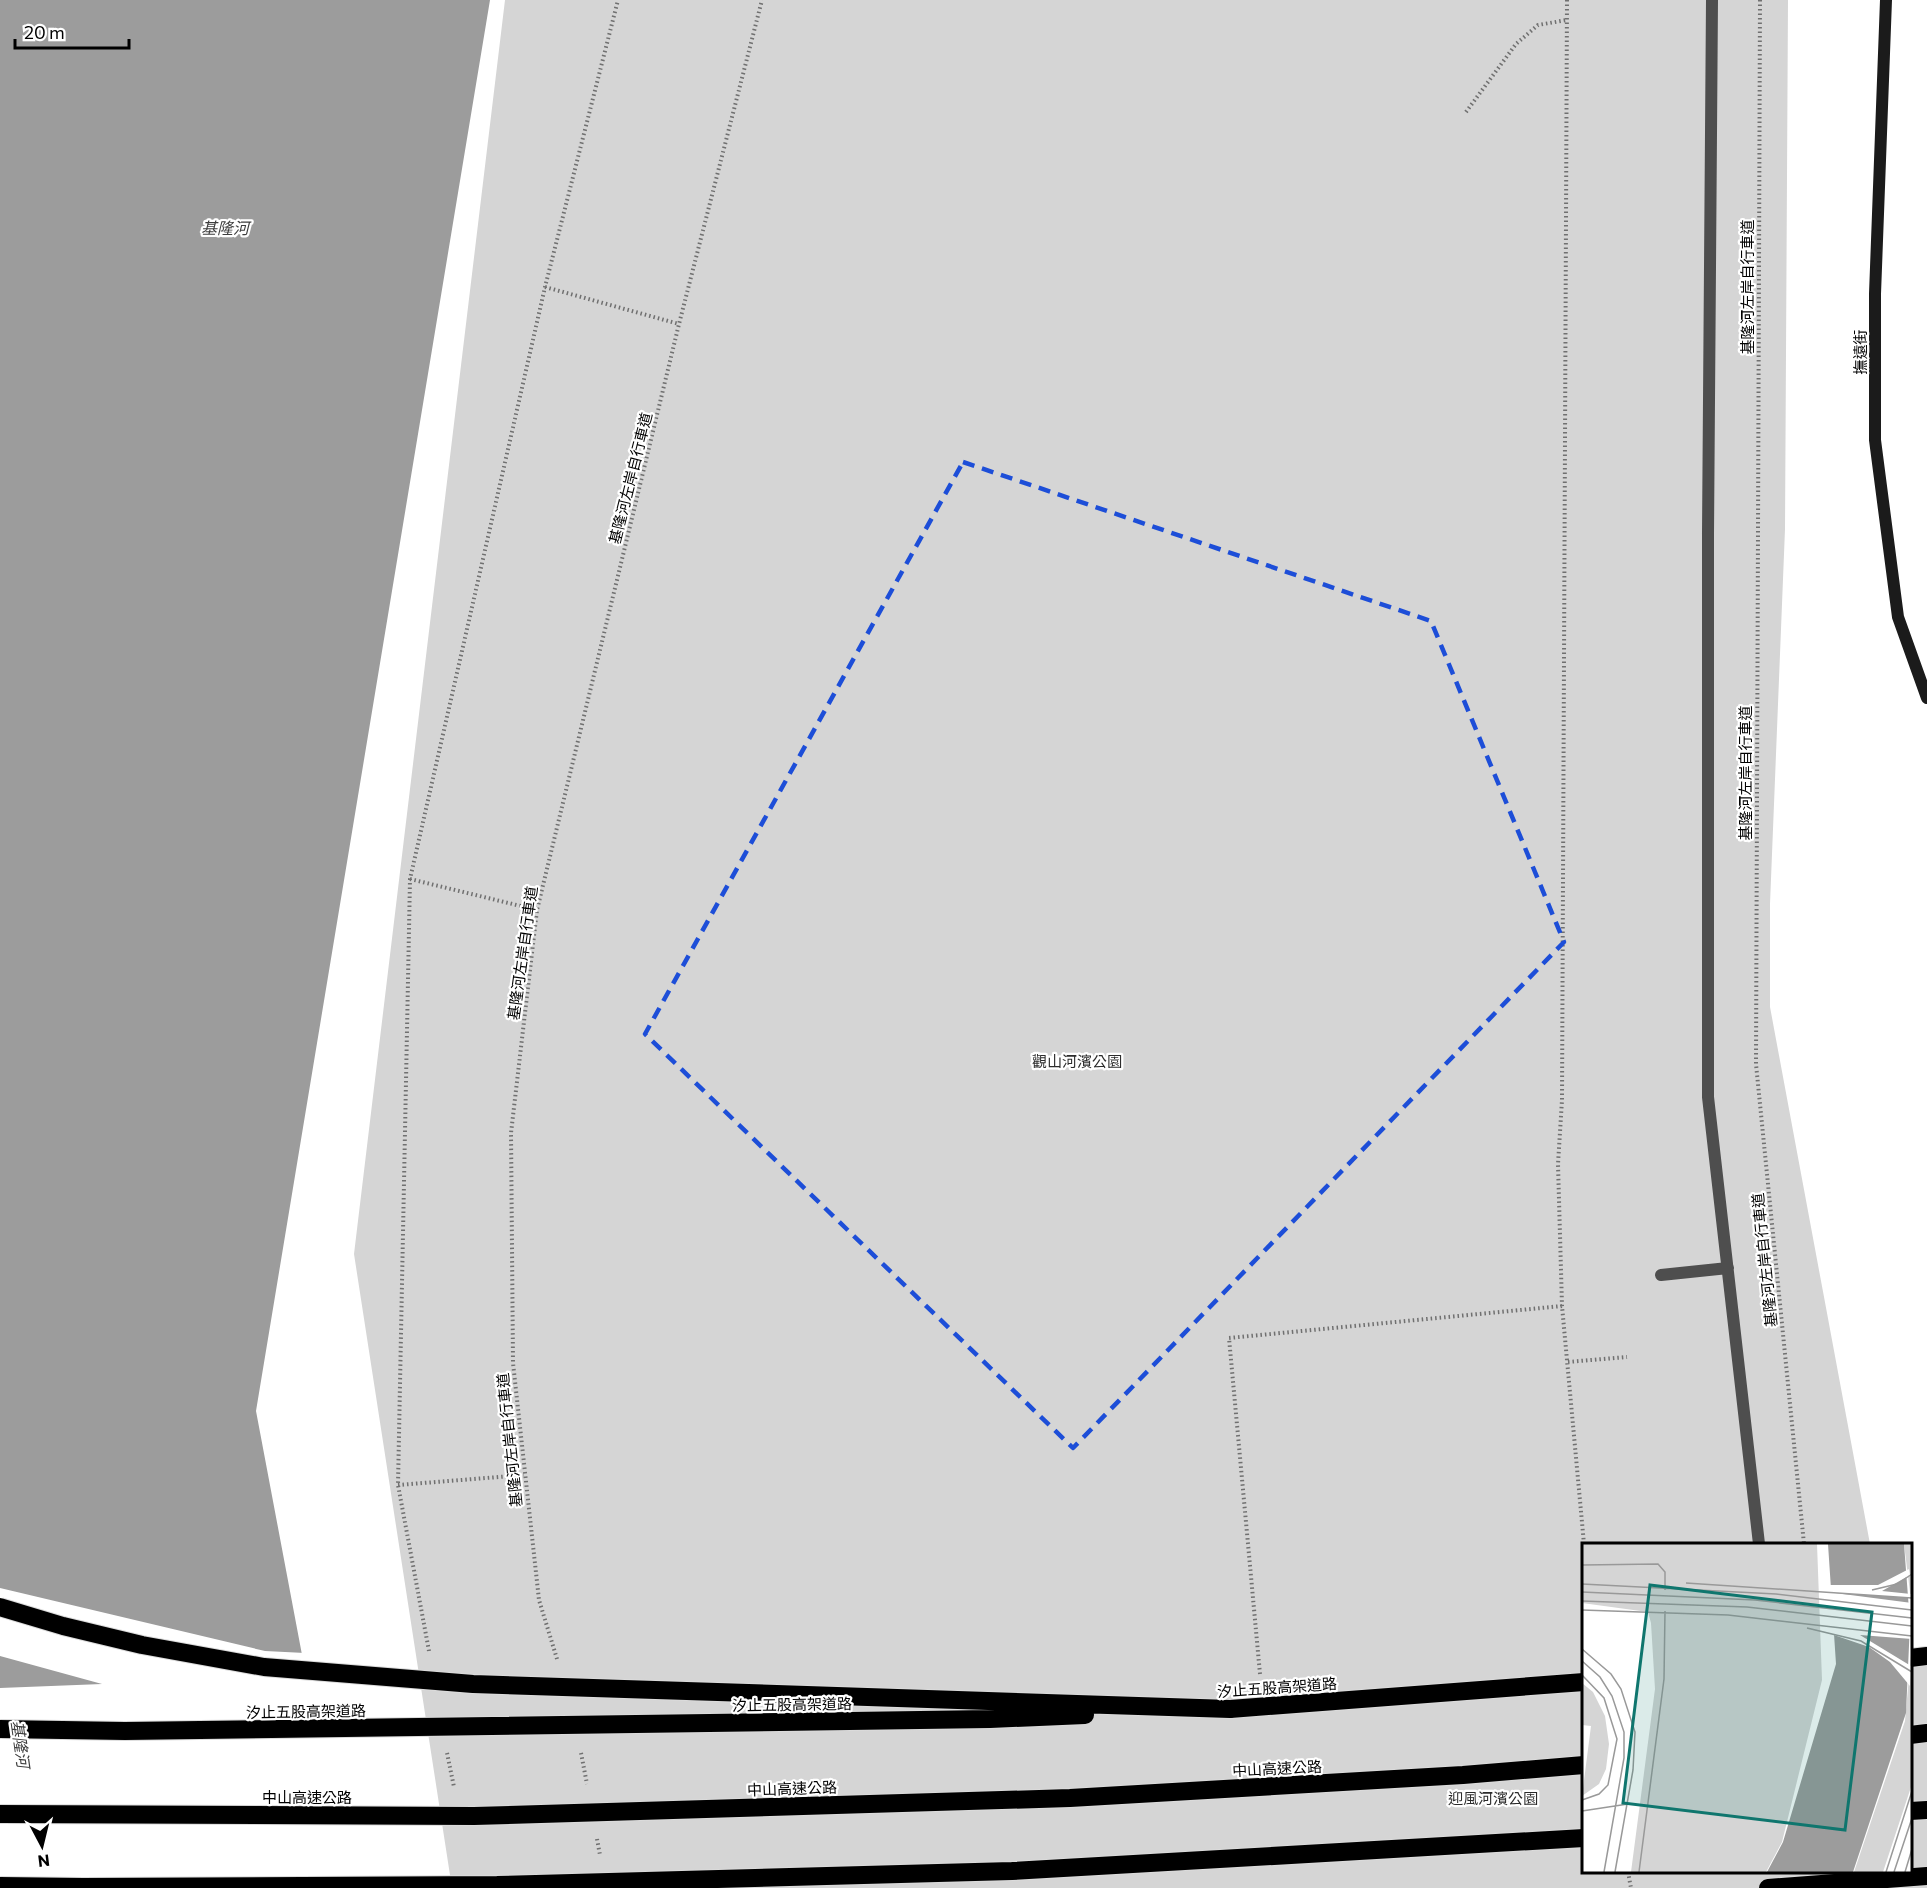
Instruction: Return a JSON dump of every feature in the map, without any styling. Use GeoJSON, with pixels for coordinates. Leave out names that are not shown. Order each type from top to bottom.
{"type":"FeatureCollection","features":[{"type":"Feature","properties":{"kind":"highway"},"geometry":{"type":"LineString","coordinates":[[0,1606],[63,1626],[142,1645],[264,1667],[473,1683],[1230,1709]]}},
{"type":"Feature","properties":{"kind":"highway"},"geometry":{"type":"LineString","coordinates":[[1912,1658],[1927,1656]]}},
{"type":"Feature","properties":{"kind":"highway","name":"汐止五股高架道路"},"geometry":{"type":"LineString","coordinates":[[0,1729],[124,1731],[990,1719],[1230,1709],[1582,1682]]}},
{"type":"Feature","properties":{"kind":"highway"},"geometry":{"type":"LineString","coordinates":[[1912,1735],[1927,1733]]}},
{"type":"Feature","properties":{"kind":"highway","name":"中山高速公路"},"geometry":{"type":"LineString","coordinates":[[0,1814],[474,1816],[1010,1800],[1439,1776],[1582,1765]]}},
{"type":"Feature","properties":{"kind":"highway"},"geometry":{"type":"LineString","coordinates":[[1912,1811],[1927,1810]]}},
{"type":"Feature","properties":{"kind":"highway"},"geometry":{"type":"LineString","coordinates":[[0,1886],[497,1885],[1000,1872],[1582,1838]]}},
{"type":"Feature","properties":{"kind":"highway"},"geometry":{"type":"LineString","coordinates":[[1768,1888],[1927,1876]]}},
{"type":"Feature","properties":{"kind":"main road","name":"撫遠街"},"geometry":{"type":"LineString","coordinates":[[1886,0],[1875,294],[1875,440],[1898,617],[1927,698]]}},
{"type":"Feature","properties":{"kind":"lane"},"geometry":{"type":"LineString","coordinates":[[1712,0],[1708,534],[1708,1097],[1759,1543]]}},
{"type":"Feature","properties":{"kind":"lane"},"geometry":{"type":"LineString","coordinates":[[1661,1275],[1728,1268]]}},
{"type":"Feature","properties":{"kind":"lane"},"geometry":{"type":"LineString","coordinates":[[1793,1873],[1795,1888]]}},
{"type":"Feature","properties":{"kind":"path"},"geometry":{"type":"LineString","coordinates":[[430,1658],[398,1485],[410,879],[545,287],[618,0]]}},
{"type":"Feature","properties":{"kind":"path","name":"基隆河左岸自行車道"},"geometry":{"type":"LineString","coordinates":[[559,1664],[538,1600],[513,1364],[511,1133],[537,910],[679,324],[762,0]]}},
{"type":"Feature","properties":{"kind":"path"},"geometry":{"type":"LineString","coordinates":[[1567,0],[1562,1100],[1558,1164],[1562,1306],[1584,1543]]}},
{"type":"Feature","properties":{"kind":"path","name":"基隆河左岸自行車道"},"geometry":{"type":"LineString","coordinates":[[1760,0],[1756,1064],[1804,1543]]}},
{"type":"Feature","properties":{"kind":"path"},"geometry":{"type":"LineString","coordinates":[[1466,112],[1516,44],[1538,25],[1567,20]]}},
{"type":"Feature","properties":{"kind":"path"},"geometry":{"type":"LineString","coordinates":[[545,287],[679,324]]}},
{"type":"Feature","properties":{"kind":"path"},"geometry":{"type":"LineString","coordinates":[[410,879],[537,910]]}},
{"type":"Feature","properties":{"kind":"path"},"geometry":{"type":"LineString","coordinates":[[1260,1674],[1229,1338],[1562,1306]]}},
{"type":"Feature","properties":{"kind":"path"},"geometry":{"type":"LineString","coordinates":[[1568,1362],[1627,1357]]}},
{"type":"Feature","properties":{"kind":"path"},"geometry":{"type":"LineString","coordinates":[[398,1485],[524,1475]]}},
{"type":"Feature","properties":{"kind":"path"},"geometry":{"type":"LineString","coordinates":[[447,1750],[455,1796]]}},
{"type":"Feature","properties":{"kind":"path"},"geometry":{"type":"LineString","coordinates":[[581,1752],[587,1786]]}},
{"type":"Feature","properties":{"kind":"path"},"geometry":{"type":"LineString","coordinates":[[596,1832],[602,1866]]}},
{"type":"Feature","properties":{"kind":"path"},"geometry":{"type":"LineString","coordinates":[[1628,1873],[1631,1888]]}},
{"type":"Feature","properties":{"kind":"highlighted area"},"geometry":{"type":"Polygon","coordinates":[[[963,462],[1431,621],[1564,942],[1073,1448],[645,1034],[963,462]]]}},
{"type":"Feature","properties":{"kind":"green space","name":"觀山河濱公園"},"geometry":{"type":"Polygon","coordinates":[[[505,0],[1788,0],[1785,529],[1770,904],[1770,1007],[1870,1543],[1582,1543],[1582,1873],[1912,1873],[1912,1648],[1927,1651],[1927,1888],[452,1888],[354,1254],[505,0]]]}},
{"type":"Feature","properties":{"kind":"water","name":"基隆河"},"geometry":{"type":"Polygon","coordinates":[[[0,0],[490,0],[256,1411],[346,1888],[0,1888],[0,0]]]}},
{"type":"Feature","properties":{"kind":"pier"},"geometry":{"type":"Polygon","coordinates":[[[0,1588],[265,1651],[305,1653],[349,1888],[0,1888],[0,1688],[102,1684],[0,1656],[0,1588]]]}},
{"type":"Feature","properties":{"kind":"park label","name":"迎風河濱公園"},"geometry":{"type":"Point","coordinates":[1493,1798]}}]}
